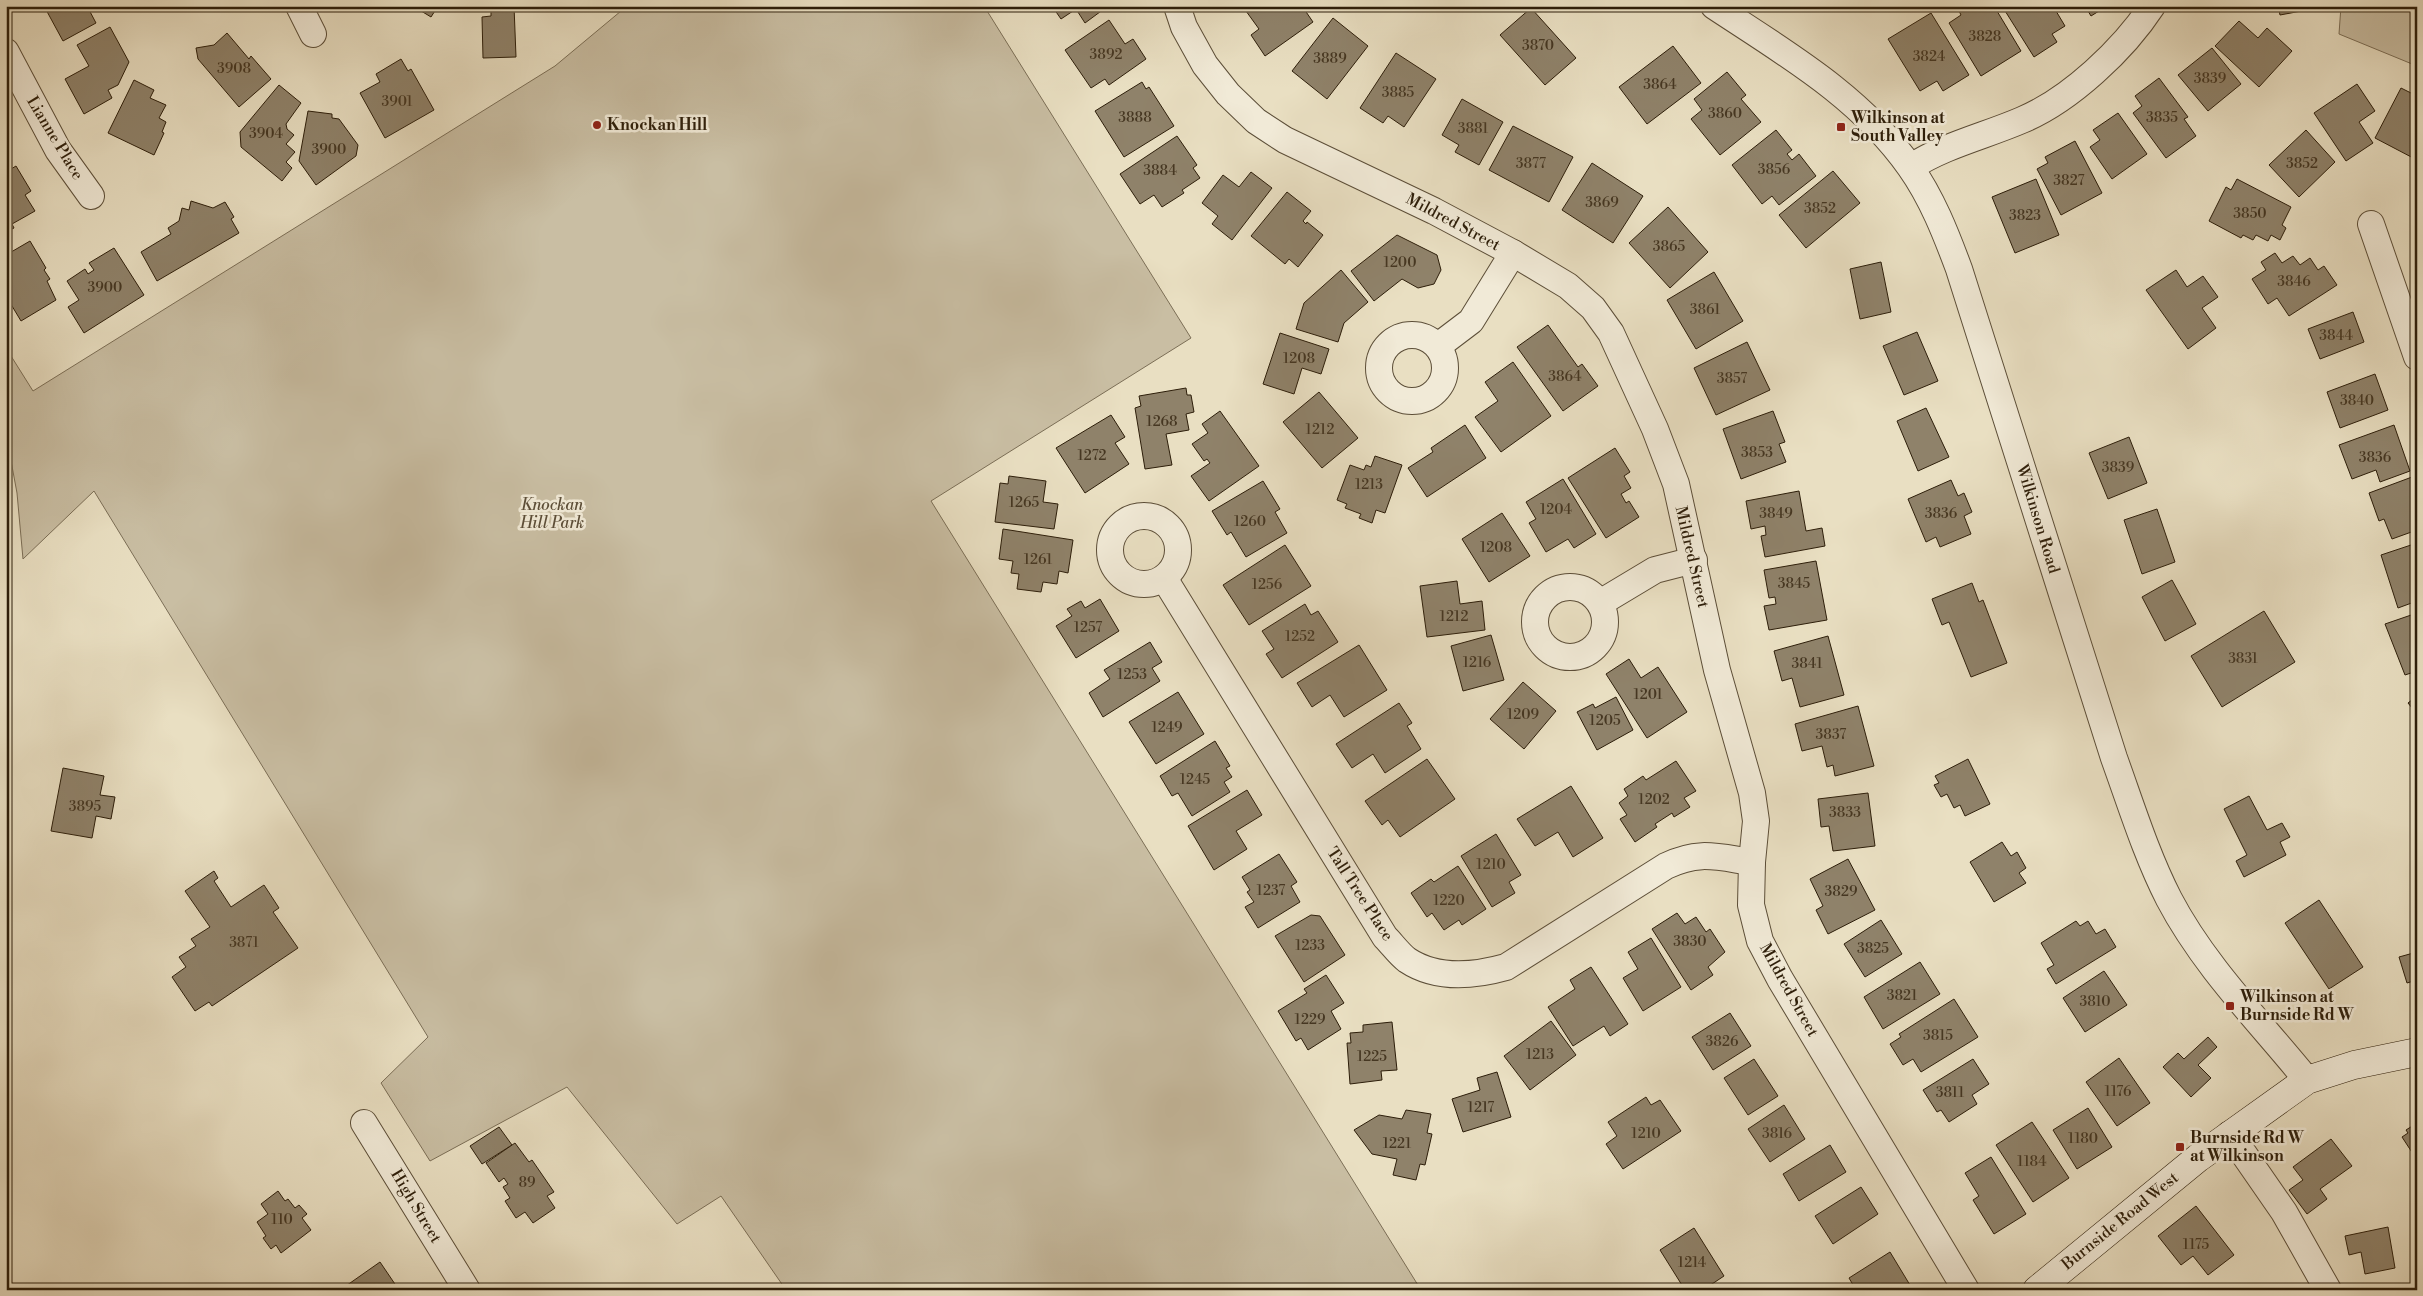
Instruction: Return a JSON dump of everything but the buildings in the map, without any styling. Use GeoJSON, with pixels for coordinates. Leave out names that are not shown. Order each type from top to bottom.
{"type":"FeatureCollection","features":[{"type":"Feature","properties":{"kind":"street"},"geometry":{"type":"LineString","coordinates":[[299,6],[313,34]]}},
{"type":"Feature","properties":{"kind":"street","name":"Mildred Street"},"geometry":{"type":"LineString","coordinates":[[1177,6],[1184,27],[1205,65],[1228,94],[1256,121],[1293,144],[1385,186],[1512,253],[1568,286],[1593,308],[1610,333],[1654,429],[1676,484],[1717,670],[1752,794],[1756,821],[1752,862],[1751,905],[1760,941],[1780,979],[1966,1290]]}},
{"type":"Feature","properties":{"kind":"street","name":"Wilkinson Road"},"geometry":{"type":"LineString","coordinates":[[1714,6],[1804,66],[1866,113],[1911,167],[1929,198],[1959,269],[2114,758],[2141,834],[2166,891],[2191,934],[2220,974],[2307,1080]]}},
{"type":"Feature","properties":{"kind":"street"},"geometry":{"type":"LineString","coordinates":[[1911,167],[1932,154],[2023,120],[2072,90],[2138,27],[2152,6]]}},
{"type":"Feature","properties":{"kind":"street","name":"Lianne Place"},"geometry":{"type":"LineString","coordinates":[[6,52],[58,150],[91,196]]}},
{"type":"Feature","properties":{"kind":"street"},"geometry":{"type":"LineString","coordinates":[[2371,224],[2417,357]]}},
{"type":"Feature","properties":{"kind":"street"},"geometry":{"type":"LineString","coordinates":[[1438,346],[1471,321],[1512,253]]}},
{"type":"Feature","properties":{"kind":"street"},"geometry":{"type":"LineString","coordinates":[[1600,603],[1655,570],[1694,560]]}},
{"type":"Feature","properties":{"kind":"street","name":"Tall Tree Place"},"geometry":{"type":"LineString","coordinates":[[1164,578],[1385,937],[1407,960],[1427,969],[1451,975],[1479,974],[1506,967],[1666,866],[1685,857],[1706,856],[1752,862]]}},
{"type":"Feature","properties":{"kind":"street","name":"Burnside Road West"},"geometry":{"type":"LineString","coordinates":[[2037,1290],[2109,1229],[2230,1134],[2307,1080],[2354,1065],[2417,1052]]}},
{"type":"Feature","properties":{"kind":"street","name":"High Street"},"geometry":{"type":"LineString","coordinates":[[364,1123],[467,1290]]}},
{"type":"Feature","properties":{"kind":"street"},"geometry":{"type":"LineString","coordinates":[[2230,1134],[2284,1212],[2328,1290]]}},
{"type":"Feature","properties":{"kind":"green space","name":"Knockan Hill Park"},"geometry":{"type":"Polygon","coordinates":[[[627,6],[984,6],[1191,338],[931,501],[1421,1290],[786,1290],[721,1196],[677,1224],[567,1087],[430,1161],[381,1083],[428,1037],[94,491],[23,559],[17,493],[6,434],[6,348],[33,391],[555,66],[627,6]]]}},
{"type":"Feature","properties":{"kind":"green space"},"geometry":{"type":"Polygon","coordinates":[[[2341,6],[2417,6],[2417,66],[2339,34],[2341,6]]]}},
{"type":"Feature","properties":{"kind":"place","name":"Knockan Hill"},"geometry":{"type":"Point","coordinates":[597,125]}},
{"type":"Feature","properties":{"kind":"place","name":"Wilkinson at South Valley"},"geometry":{"type":"Point","coordinates":[1841,127]}},
{"type":"Feature","properties":{"kind":"place","name":"Wilkinson at Burnside Rd W"},"geometry":{"type":"Point","coordinates":[2230,1006]}},
{"type":"Feature","properties":{"kind":"place","name":"Burnside Rd W at Wilkinson"},"geometry":{"type":"Point","coordinates":[2180,1147]}}]}
